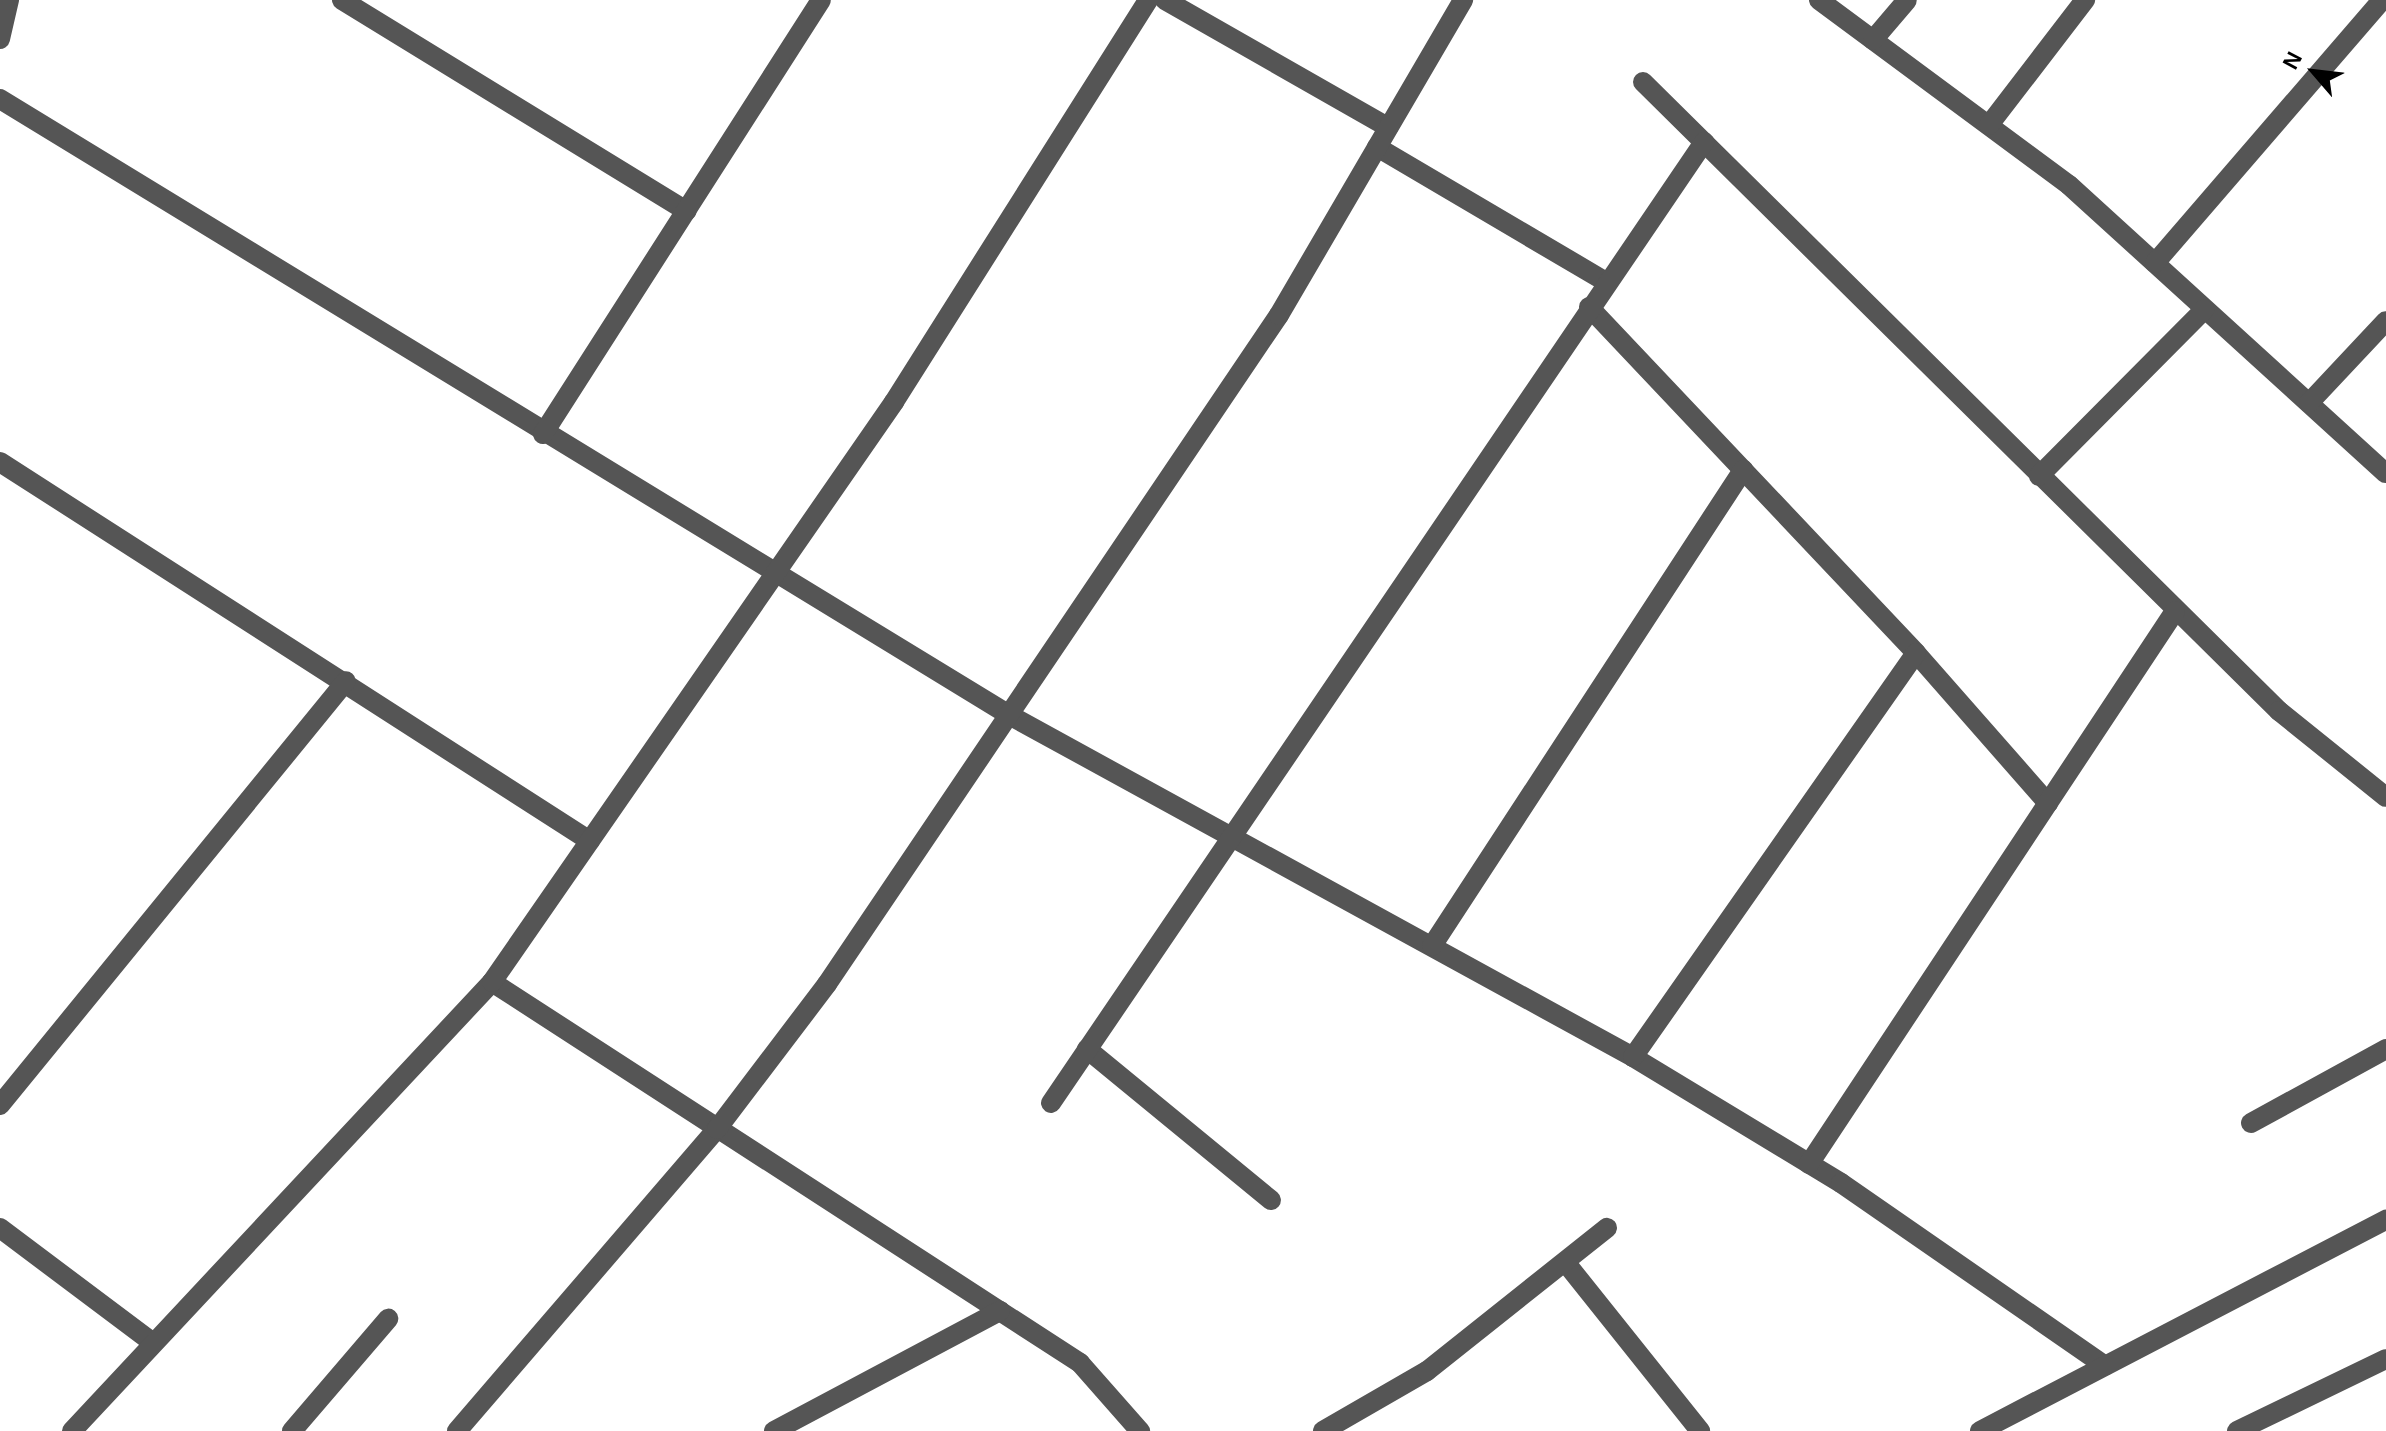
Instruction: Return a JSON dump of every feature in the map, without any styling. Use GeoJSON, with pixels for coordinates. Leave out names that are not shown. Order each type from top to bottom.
{"type":"FeatureCollection","features":[{"type":"Feature","properties":{"kind":"street"},"geometry":{"type":"LineString","coordinates":[[0,39],[9,0]]}},
{"type":"Feature","properties":{"kind":"street"},"geometry":{"type":"LineString","coordinates":[[342,0],[686,211]]}},
{"type":"Feature","properties":{"kind":"street"},"geometry":{"type":"LineString","coordinates":[[543,434],[821,0]]}},
{"type":"Feature","properties":{"kind":"street"},"geometry":{"type":"LineString","coordinates":[[72,1431],[492,982],[894,402],[1148,0]]}},
{"type":"Feature","properties":{"kind":"street"},"geometry":{"type":"LineString","coordinates":[[1165,0],[1388,127]]}},
{"type":"Feature","properties":{"kind":"street"},"geometry":{"type":"LineString","coordinates":[[457,1431],[717,1129],[827,984],[1011,716],[1279,315],[1463,0]]}},
{"type":"Feature","properties":{"kind":"street"},"geometry":{"type":"LineString","coordinates":[[1819,0],[2069,185],[2386,473]]}},
{"type":"Feature","properties":{"kind":"street"},"geometry":{"type":"LineString","coordinates":[[1873,40],[1907,0]]}},
{"type":"Feature","properties":{"kind":"street"},"geometry":{"type":"LineString","coordinates":[[1989,125],[2085,0]]}},
{"type":"Feature","properties":{"kind":"street"},"geometry":{"type":"LineString","coordinates":[[2155,263],[2382,0]]}},
{"type":"Feature","properties":{"kind":"street"},"geometry":{"type":"LineString","coordinates":[[1643,82],[2175,611],[2279,711],[2386,797]]}},
{"type":"Feature","properties":{"kind":"street"},"geometry":{"type":"LineString","coordinates":[[0,99],[543,434],[1011,716],[1633,1057],[1809,1164],[2105,1366]]}},
{"type":"Feature","properties":{"kind":"street"},"geometry":{"type":"LineString","coordinates":[[1051,1103],[1704,142]]}},
{"type":"Feature","properties":{"kind":"street"},"geometry":{"type":"LineString","coordinates":[[1377,147],[1606,282]]}},
{"type":"Feature","properties":{"kind":"street"},"geometry":{"type":"LineString","coordinates":[[1589,307],[1916,653],[2048,803]]}},
{"type":"Feature","properties":{"kind":"street"},"geometry":{"type":"LineString","coordinates":[[2039,476],[2205,309]]}},
{"type":"Feature","properties":{"kind":"street"},"geometry":{"type":"LineString","coordinates":[[2309,403],[2386,321]]}},
{"type":"Feature","properties":{"kind":"street"},"geometry":{"type":"LineString","coordinates":[[0,462],[346,681],[590,841]]}},
{"type":"Feature","properties":{"kind":"street"},"geometry":{"type":"LineString","coordinates":[[1432,946],[1743,470]]}},
{"type":"Feature","properties":{"kind":"street"},"geometry":{"type":"LineString","coordinates":[[1809,1164],[2175,611]]}},
{"type":"Feature","properties":{"kind":"street"},"geometry":{"type":"LineString","coordinates":[[1633,1057],[1916,653]]}},
{"type":"Feature","properties":{"kind":"street"},"geometry":{"type":"LineString","coordinates":[[0,1105],[346,681]]}},
{"type":"Feature","properties":{"kind":"street"},"geometry":{"type":"LineString","coordinates":[[492,982],[1080,1363],[1140,1431]]}},
{"type":"Feature","properties":{"kind":"street"},"geometry":{"type":"LineString","coordinates":[[1087,1049],[1271,1200]]}},
{"type":"Feature","properties":{"kind":"street"},"geometry":{"type":"LineString","coordinates":[[2251,1123],[2386,1049]]}},
{"type":"Feature","properties":{"kind":"street"},"geometry":{"type":"LineString","coordinates":[[1980,1431],[2386,1220]]}},
{"type":"Feature","properties":{"kind":"street"},"geometry":{"type":"LineString","coordinates":[[0,1228],[152,1342]]}},
{"type":"Feature","properties":{"kind":"street"},"geometry":{"type":"LineString","coordinates":[[1323,1431],[1427,1371],[1607,1228]]}},
{"type":"Feature","properties":{"kind":"street"},"geometry":{"type":"LineString","coordinates":[[1566,1263],[1700,1431]]}},
{"type":"Feature","properties":{"kind":"street"},"geometry":{"type":"LineString","coordinates":[[774,1431],[1000,1311]]}},
{"type":"Feature","properties":{"kind":"street"},"geometry":{"type":"LineString","coordinates":[[292,1431],[388,1319]]}},
{"type":"Feature","properties":{"kind":"street"},"geometry":{"type":"LineString","coordinates":[[2237,1431],[2386,1359]]}}]}
